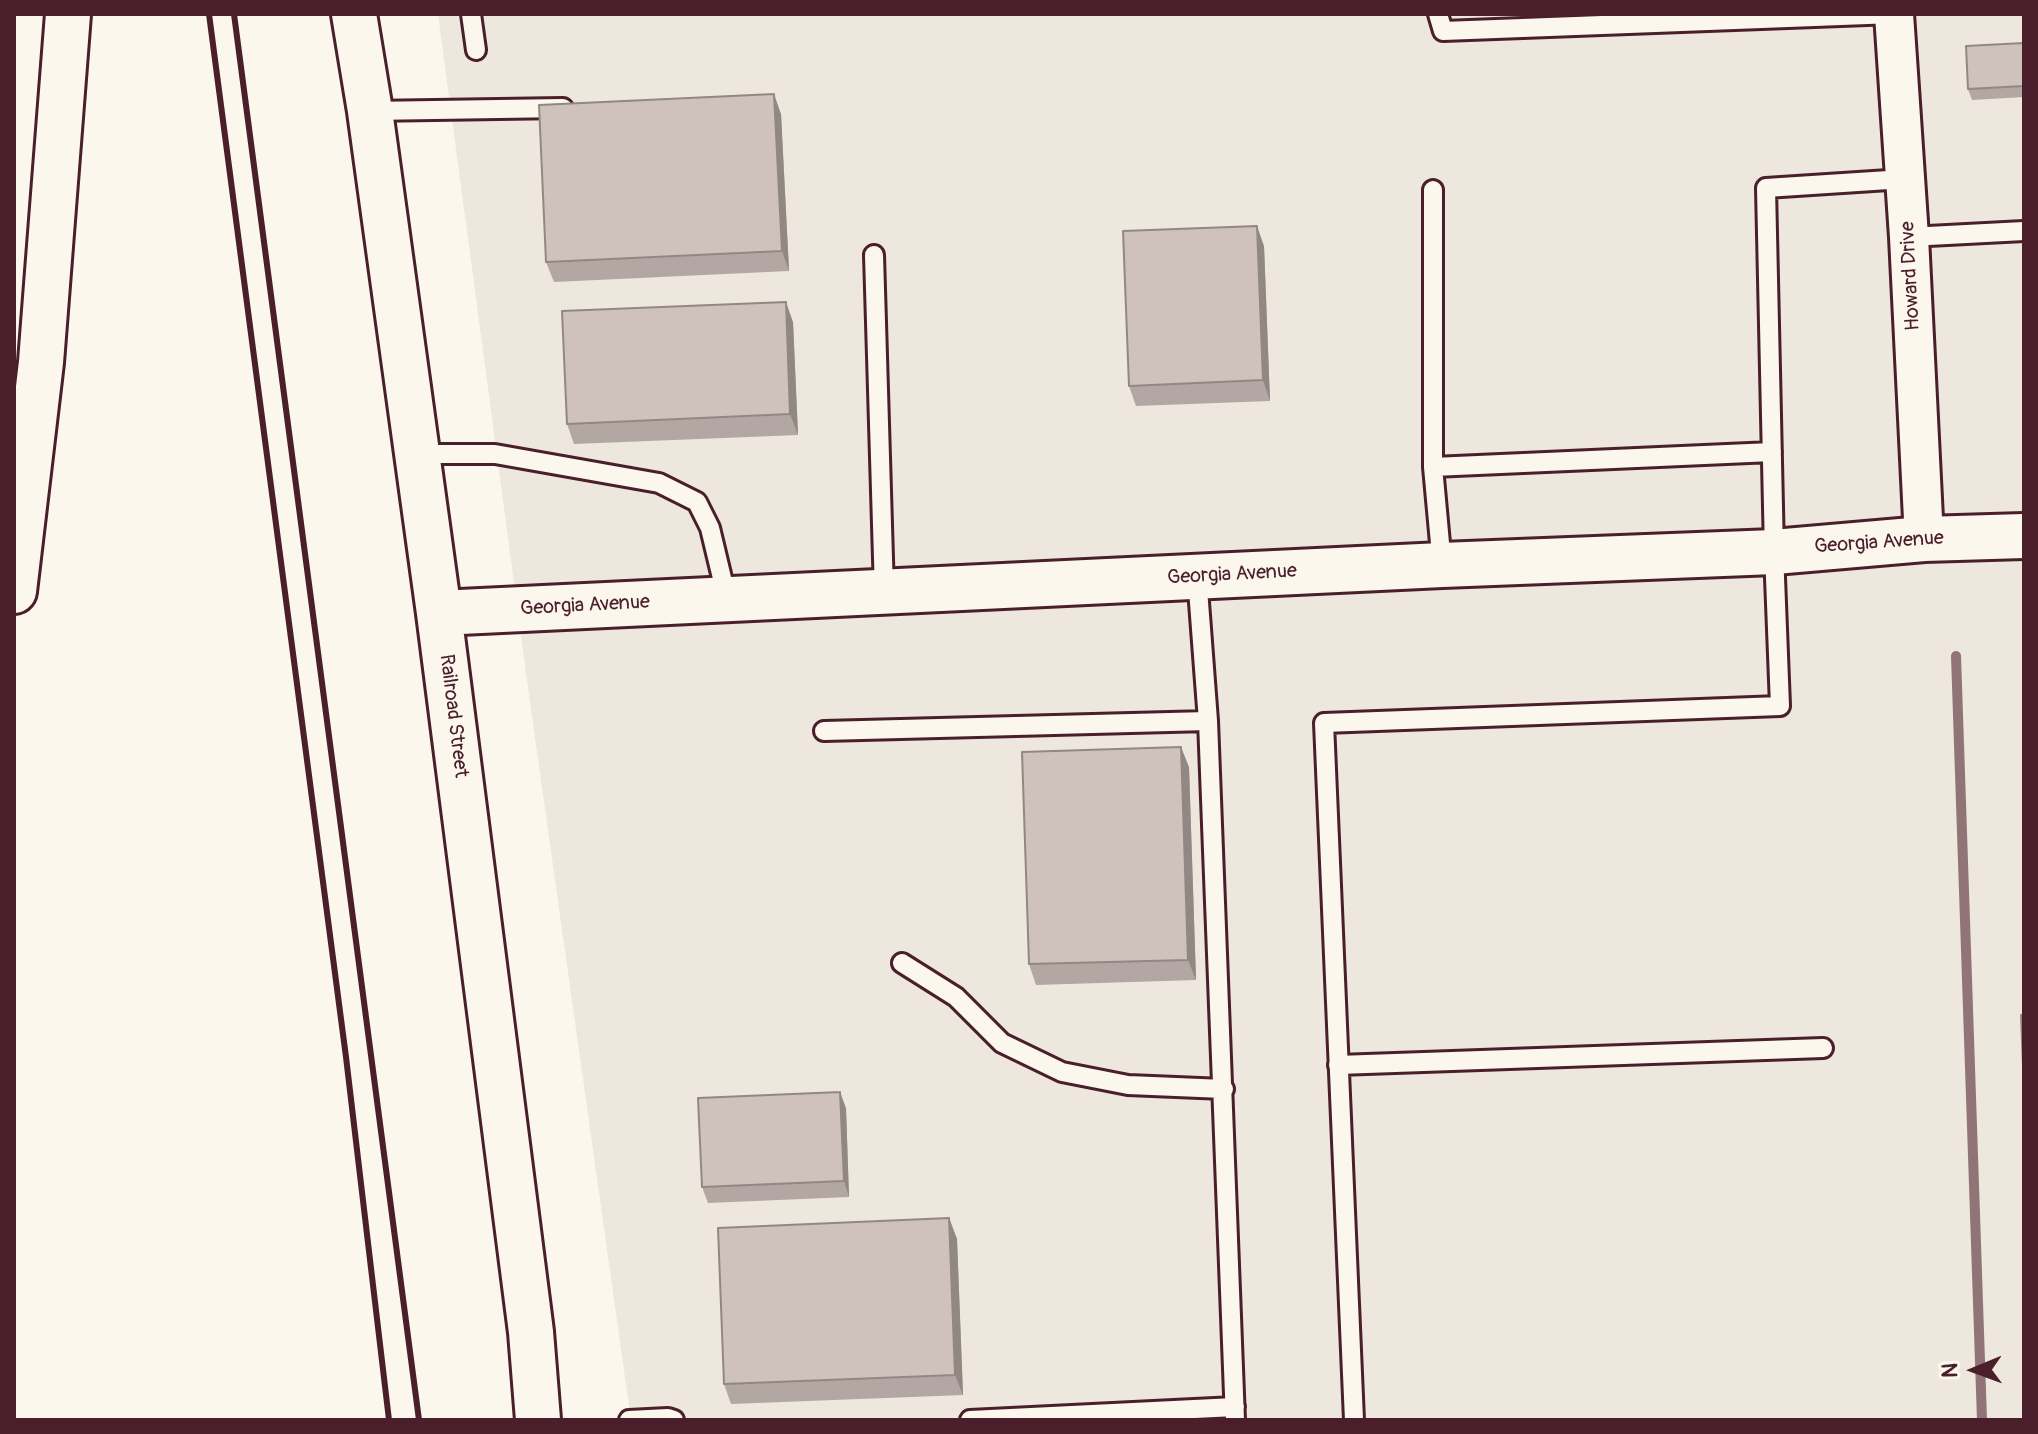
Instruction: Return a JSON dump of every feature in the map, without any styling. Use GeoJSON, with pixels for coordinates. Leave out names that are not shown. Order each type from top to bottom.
{"type":"FeatureCollection","features":[{"type":"Feature","properties":{"kind":"main road"},"geometry":{"type":"LineString","coordinates":[[14,591],[41,362],[68,14]]}},
{"type":"Feature","properties":{"kind":"main road","name":"Railroad Street"},"geometry":{"type":"LineString","coordinates":[[354,14],[439,613],[531,1332],[538,1420]]}},
{"type":"Feature","properties":{"kind":"main road","name":"Georgia Avenue"},"geometry":{"type":"LineString","coordinates":[[439,613],[1774,552],[1924,539],[2024,536]]}},
{"type":"Feature","properties":{"kind":"street","name":"Howard Drive"},"geometry":{"type":"LineString","coordinates":[[1894,14],[1924,539]]}},
{"type":"Feature","properties":{"kind":"lane"},"geometry":{"type":"LineString","coordinates":[[471,14],[476,50]]}},
{"type":"Feature","properties":{"kind":"lane"},"geometry":{"type":"LineString","coordinates":[[1438,14],[1443,31],[1775,16],[1894,14]]}},
{"type":"Feature","properties":{"kind":"lane"},"geometry":{"type":"LineString","coordinates":[[370,111],[574,108]]}},
{"type":"Feature","properties":{"kind":"lane"},"geometry":{"type":"LineString","coordinates":[[1354,1420],[1324,723],[1780,706],[1766,188],[1904,179]]}},
{"type":"Feature","properties":{"kind":"lane"},"geometry":{"type":"LineString","coordinates":[[1433,190],[1433,467],[1442,565]]}},
{"type":"Feature","properties":{"kind":"lane"},"geometry":{"type":"LineString","coordinates":[[1909,237],[2024,231]]}},
{"type":"Feature","properties":{"kind":"lane"},"geometry":{"type":"LineString","coordinates":[[874,255],[884,592]]}},
{"type":"Feature","properties":{"kind":"lane"},"geometry":{"type":"LineString","coordinates":[[1433,467],[1772,452]]}},
{"type":"Feature","properties":{"kind":"lane"},"geometry":{"type":"LineString","coordinates":[[416,454],[495,454],[659,483],[697,502],[710,528],[727,599]]}},
{"type":"Feature","properties":{"kind":"lane"},"geometry":{"type":"LineString","coordinates":[[970,1420],[1235,1414],[1208,721],[1197,576]]}},
{"type":"Feature","properties":{"kind":"lane"},"geometry":{"type":"LineString","coordinates":[[824,731],[1208,721]]}},
{"type":"Feature","properties":{"kind":"lane"},"geometry":{"type":"LineString","coordinates":[[902,963],[956,997],[1002,1043],[1062,1072],[1128,1085],[1224,1089]]}},
{"type":"Feature","properties":{"kind":"lane"},"geometry":{"type":"LineString","coordinates":[[1338,1065],[1823,1048]]}},
{"type":"Feature","properties":{"kind":"lane"},"geometry":{"type":"LineString","coordinates":[[629,1420],[674,1420]]}},
{"type":"Feature","properties":{"kind":"shaded area"},"geometry":{"type":"Polygon","coordinates":[[[438,14],[2024,14],[2024,1420],[631,1420],[529,695],[438,14]]]}},
{"type":"Feature","properties":{"kind":"building"},"geometry":{"type":"Polygon","coordinates":[[[2024,43],[2024,86],[1968,89],[1966,46],[2024,43]]]}},
{"type":"Feature","properties":{"kind":"building"},"geometry":{"type":"Polygon","coordinates":[[[774,94],[782,251],[546,262],[539,105],[774,94]]]}},
{"type":"Feature","properties":{"kind":"building"},"geometry":{"type":"Polygon","coordinates":[[[1257,226],[1263,380],[1129,386],[1123,231],[1257,226]]]}},
{"type":"Feature","properties":{"kind":"building"},"geometry":{"type":"Polygon","coordinates":[[[786,302],[790,414],[567,424],[562,311],[786,302]]]}},
{"type":"Feature","properties":{"kind":"building"},"geometry":{"type":"Polygon","coordinates":[[[1181,747],[1188,960],[1029,964],[1022,752],[1181,747]]]}},
{"type":"Feature","properties":{"kind":"building"},"geometry":{"type":"Polygon","coordinates":[[[2021,1015],[2024,1015],[2024,1092],[2021,1015]]]}},
{"type":"Feature","properties":{"kind":"building"},"geometry":{"type":"Polygon","coordinates":[[[840,1092],[844,1181],[702,1187],[698,1098],[840,1092]]]}},
{"type":"Feature","properties":{"kind":"building"},"geometry":{"type":"Polygon","coordinates":[[[949,1218],[955,1375],[724,1384],[718,1228],[949,1218]]]}},
{"type":"Feature","properties":{"kind":"waterway"},"geometry":{"type":"LineString","coordinates":[[1956,656],[1982,1420]]}},
{"type":"Feature","properties":{"kind":"railway"},"geometry":{"type":"LineString","coordinates":[[209,14],[346,1057],[389,1420]]}},
{"type":"Feature","properties":{"kind":"railway"},"geometry":{"type":"LineString","coordinates":[[234,14],[419,1420]]}}]}
